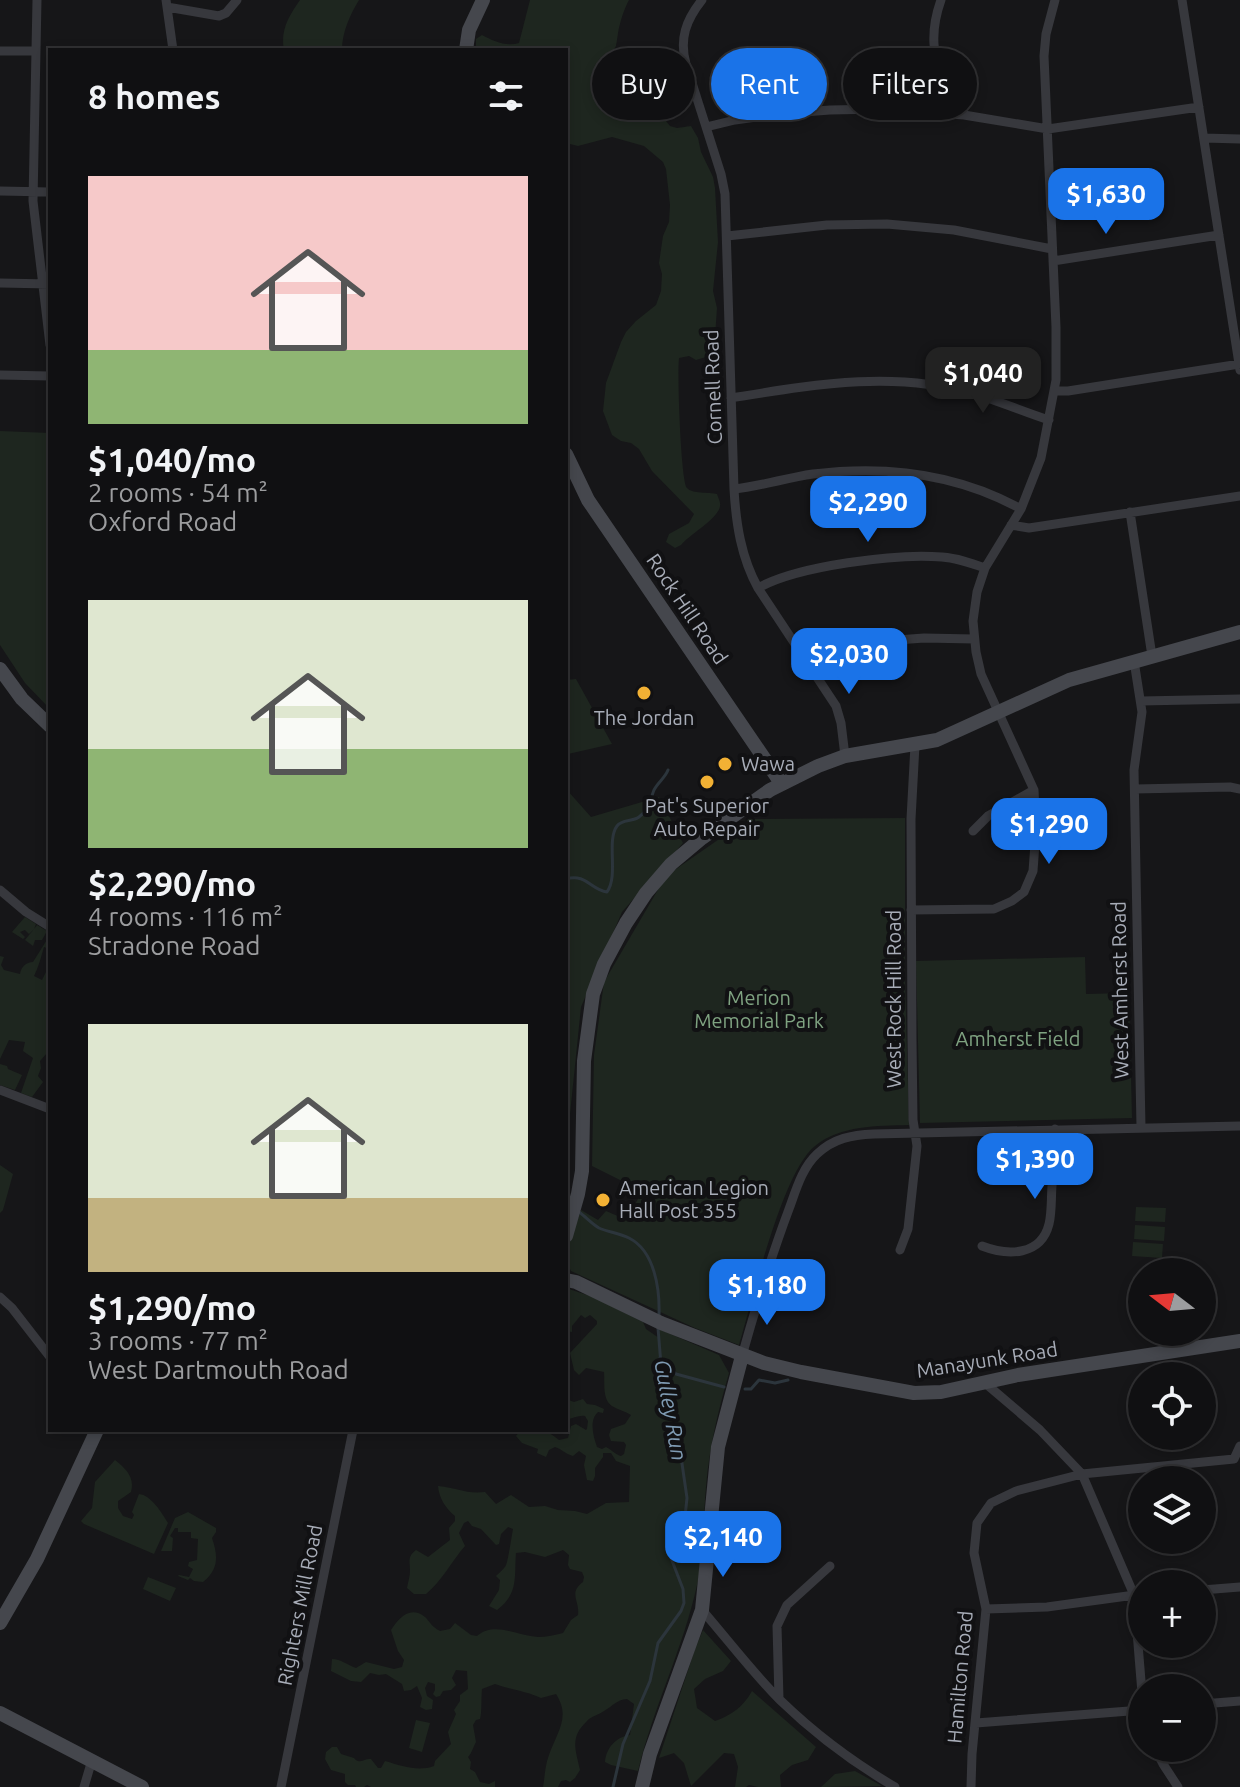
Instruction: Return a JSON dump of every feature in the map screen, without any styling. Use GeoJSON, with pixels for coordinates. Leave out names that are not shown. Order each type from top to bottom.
{"type":"FeatureCollection","features":[{"type":"Feature","properties":{"kind":"main road"},"geometry":{"type":"LineString","coordinates":[[466,48],[472,21],[483,0]]}},
{"type":"Feature","properties":{"kind":"main road","name":"Rock Hill Road"},"geometry":{"type":"LineString","coordinates":[[568,459],[588,500],[781,783]]}},
{"type":"Feature","properties":{"kind":"main road"},"geometry":{"type":"LineString","coordinates":[[568,1229],[582,1171],[583,1082],[593,994],[604,964],[641,900],[671,864],[781,783],[818,766],[845,756],[915,745],[948,736],[1058,684],[1240,632]]}},
{"type":"Feature","properties":{"kind":"main road"},"geometry":{"type":"LineString","coordinates":[[0,669],[22,699],[48,724]]}},
{"type":"Feature","properties":{"kind":"main road","name":"Manayunk Road"},"geometry":{"type":"LineString","coordinates":[[568,1280],[742,1356],[791,1370],[903,1392],[941,1392],[1018,1375],[1240,1341]]}},
{"type":"Feature","properties":{"kind":"main road"},"geometry":{"type":"LineString","coordinates":[[642,1787],[650,1754],[702,1610],[718,1447],[742,1356]]}},
{"type":"Feature","properties":{"kind":"main road"},"geometry":{"type":"LineString","coordinates":[[0,1623],[37,1559],[96,1432]]}},
{"type":"Feature","properties":{"kind":"main road"},"geometry":{"type":"LineString","coordinates":[[0,1713],[142,1787]]}},
{"type":"Feature","properties":{"kind":"street"},"geometry":{"type":"LineString","coordinates":[[37,0],[33,192],[48,314]]}},
{"type":"Feature","properties":{"kind":"street"},"geometry":{"type":"LineString","coordinates":[[173,48],[166,3],[219,16],[226,13],[237,0]]}},
{"type":"Feature","properties":{"kind":"street","name":"Cornell Road"},"geometry":{"type":"LineString","coordinates":[[702,0],[688,19],[682,46],[724,183],[734,489],[741,543],[758,588],[836,706],[845,756]]}},
{"type":"Feature","properties":{"kind":"street"},"geometry":{"type":"LineString","coordinates":[[911,910],[994,909],[1024,892],[1033,871],[1036,830],[1034,790],[979,669],[974,639],[974,604],[985,568],[1021,509],[1036,473],[1054,391],[1056,343],[1044,45],[1055,0]]}},
{"type":"Feature","properties":{"kind":"street"},"geometry":{"type":"LineString","coordinates":[[1182,0],[1240,370]]}},
{"type":"Feature","properties":{"kind":"street"},"geometry":{"type":"LineString","coordinates":[[935,48],[939,1]]}},
{"type":"Feature","properties":{"kind":"street"},"geometry":{"type":"LineString","coordinates":[[0,51],[36,51]]}},
{"type":"Feature","properties":{"kind":"street"},"geometry":{"type":"LineString","coordinates":[[977,117],[1048,129],[1199,107]]}},
{"type":"Feature","properties":{"kind":"street"},"geometry":{"type":"LineString","coordinates":[[706,127],[735,120],[843,110]]}},
{"type":"Feature","properties":{"kind":"street"},"geometry":{"type":"LineString","coordinates":[[1204,138],[1240,139]]}},
{"type":"Feature","properties":{"kind":"street"},"geometry":{"type":"LineString","coordinates":[[0,191],[48,192]]}},
{"type":"Feature","properties":{"kind":"street"},"geometry":{"type":"LineString","coordinates":[[727,236],[827,225],[878,224],[954,230],[1052,249]]}},
{"type":"Feature","properties":{"kind":"street"},"geometry":{"type":"LineString","coordinates":[[1053,261],[1219,235]]}},
{"type":"Feature","properties":{"kind":"street"},"geometry":{"type":"LineString","coordinates":[[0,283],[46,284]]}},
{"type":"Feature","properties":{"kind":"street"},"geometry":{"type":"LineString","coordinates":[[1054,391],[1240,364]]}},
{"type":"Feature","properties":{"kind":"street"},"geometry":{"type":"LineString","coordinates":[[0,375],[48,376]]}},
{"type":"Feature","properties":{"kind":"street"},"geometry":{"type":"LineString","coordinates":[[731,398],[827,383],[904,383],[977,394],[1049,420]]}},
{"type":"Feature","properties":{"kind":"street"},"geometry":{"type":"LineString","coordinates":[[734,489],[825,473],[904,472],[938,477],[980,489],[1021,509]]}},
{"type":"Feature","properties":{"kind":"street"},"geometry":{"type":"LineString","coordinates":[[1011,525],[1029,528],[1240,496]]}},
{"type":"Feature","properties":{"kind":"street"},"geometry":{"type":"LineString","coordinates":[[1130,512],[1152,656]]}},
{"type":"Feature","properties":{"kind":"street"},"geometry":{"type":"LineString","coordinates":[[758,588],[782,577],[871,560],[938,557],[985,568]]}},
{"type":"Feature","properties":{"kind":"street"},"geometry":{"type":"LineString","coordinates":[[802,655],[884,641],[974,639]]}},
{"type":"Feature","properties":{"kind":"street","name":"West Amherst Road"},"geometry":{"type":"LineString","coordinates":[[1134,661],[1142,723],[1134,770],[1141,1127]]}},
{"type":"Feature","properties":{"kind":"street"},"geometry":{"type":"LineString","coordinates":[[1141,701],[1240,699]]}},
{"type":"Feature","properties":{"kind":"street","name":"West Rock Hill Road"},"geometry":{"type":"LineString","coordinates":[[900,1250],[910,1217],[917,1146],[911,910],[915,745]]}},
{"type":"Feature","properties":{"kind":"street"},"geometry":{"type":"LineString","coordinates":[[1135,789],[1240,789]]}},
{"type":"Feature","properties":{"kind":"street"},"geometry":{"type":"LineString","coordinates":[[973,831],[988,816],[1034,790]]}},
{"type":"Feature","properties":{"kind":"street"},"geometry":{"type":"LineString","coordinates":[[0,890],[48,926]]}},
{"type":"Feature","properties":{"kind":"street"},"geometry":{"type":"LineString","coordinates":[[0,1090],[48,1108]]}},
{"type":"Feature","properties":{"kind":"street"},"geometry":{"type":"LineString","coordinates":[[742,1356],[799,1183],[813,1158],[828,1145],[845,1137],[1240,1126]]}},
{"type":"Feature","properties":{"kind":"street"},"geometry":{"type":"LineString","coordinates":[[982,1246],[1014,1253],[1029,1249],[1041,1239],[1051,1216],[1055,1129]]}},
{"type":"Feature","properties":{"kind":"street"},"geometry":{"type":"LineString","coordinates":[[0,1297],[48,1354]]}},
{"type":"Feature","properties":{"kind":"street"},"geometry":{"type":"LineString","coordinates":[[985,1383],[1040,1430],[1082,1474],[1128,1573]]}},
{"type":"Feature","properties":{"kind":"street","name":"Righters Mill Road"},"geometry":{"type":"LineString","coordinates":[[281,1787],[353,1432]]}},
{"type":"Feature","properties":{"kind":"street","name":"Hamilton Road"},"geometry":{"type":"LineString","coordinates":[[971,1787],[986,1609],[974,1553],[977,1523],[991,1503],[1016,1491],[1082,1474],[1237,1461],[1240,1446]]}},
{"type":"Feature","properties":{"kind":"street"},"geometry":{"type":"LineString","coordinates":[[779,1699],[777,1626],[787,1605],[830,1566]]}},
{"type":"Feature","properties":{"kind":"street"},"geometry":{"type":"LineString","coordinates":[[1216,1589],[1240,1587]]}},
{"type":"Feature","properties":{"kind":"street"},"geometry":{"type":"LineString","coordinates":[[986,1609],[1047,1607],[1128,1595]]}},
{"type":"Feature","properties":{"kind":"street"},"geometry":{"type":"LineString","coordinates":[[702,1610],[779,1699],[860,1767],[895,1787]]}},
{"type":"Feature","properties":{"kind":"street"},"geometry":{"type":"LineString","coordinates":[[1216,1703],[1240,1701]]}},
{"type":"Feature","properties":{"kind":"street"},"geometry":{"type":"LineString","coordinates":[[976,1723],[1128,1711]]}},
{"type":"Feature","properties":{"kind":"street"},"geometry":{"type":"LineString","coordinates":[[84,1787],[92,1760]]}},
{"type":"Feature","properties":{"kind":"street"},"geometry":{"type":"LineString","coordinates":[[1162,1762],[1178,1787]]}},
{"type":"Feature","properties":{"kind":"green space"},"geometry":{"type":"Polygon","coordinates":[[[300,0],[359,0],[347,24],[342,48],[284,48],[284,30],[300,0]]]}},
{"type":"Feature","properties":{"kind":"green space"},"geometry":{"type":"Polygon","coordinates":[[[530,0],[629,0],[615,48],[592,48],[592,120],[665,120],[677,128],[691,126],[713,177],[718,242],[713,291],[717,308],[715,337],[706,357],[696,360],[689,356],[679,358],[679,384],[681,448],[687,488],[717,494],[720,504],[709,521],[675,548],[666,542],[669,534],[689,523],[694,514],[652,471],[639,449],[612,435],[603,411],[606,383],[621,342],[636,321],[656,305],[661,291],[659,263],[670,205],[666,169],[663,162],[644,146],[612,137],[578,146],[568,144],[568,48],[476,48],[476,39],[482,35],[505,44],[519,43],[530,0]]]}},
{"type":"Feature","properties":{"kind":"green space"},"geometry":{"type":"Polygon","coordinates":[[[0,431],[48,433],[48,707],[25,683],[0,645],[0,431]]]}},
{"type":"Feature","properties":{"kind":"green space"},"geometry":{"type":"Polygon","coordinates":[[[576,679],[612,744],[568,754],[568,680],[576,679]]]}},
{"type":"Feature","properties":{"kind":"green space"},"geometry":{"type":"Polygon","coordinates":[[[568,791],[591,817],[659,797],[683,843],[622,912],[581,1007],[568,1134],[568,791]]]}},
{"type":"Feature","properties":{"kind":"green space","name":"Merion Memorial Park"},"geometry":{"type":"Polygon","coordinates":[[[905,818],[909,1125],[848,1130],[825,1139],[803,1160],[780,1209],[739,1345],[571,1271],[568,1249],[581,1210],[598,1220],[606,1211],[627,1220],[642,1191],[592,1166],[594,1055],[604,982],[666,876],[748,819],[905,818]]]}},
{"type":"Feature","properties":{"kind":"green space"},"geometry":{"type":"Polygon","coordinates":[[[25,917],[36,924],[29,934],[25,930],[20,932],[25,937],[23,939],[12,932],[25,917]]]}},
{"type":"Feature","properties":{"kind":"green space"},"geometry":{"type":"Polygon","coordinates":[[[37,925],[47,931],[42,940],[35,940],[33,946],[25,940],[37,925]]]}},
{"type":"Feature","properties":{"kind":"green space"},"geometry":{"type":"Polygon","coordinates":[[[48,938],[48,952],[44,947],[34,976],[42,980],[48,973],[48,1053],[40,1061],[38,1076],[43,1082],[32,1097],[21,1093],[33,1058],[23,1051],[25,1042],[9,1040],[0,1059],[0,956],[4,957],[1,965],[4,970],[20,974],[24,965],[33,962],[48,938]]]}},
{"type":"Feature","properties":{"kind":"green space","name":"Amherst Field"},"geometry":{"type":"Polygon","coordinates":[[[1085,957],[1086,994],[1129,993],[1132,1118],[920,1123],[916,961],[1085,957]]]}},
{"type":"Feature","properties":{"kind":"green space"},"geometry":{"type":"Polygon","coordinates":[[[0,1064],[22,1075],[15,1090],[0,1085],[0,1064]]]}},
{"type":"Feature","properties":{"kind":"green space"},"geometry":{"type":"Polygon","coordinates":[[[0,1165],[13,1174],[0,1213],[0,1165]]]}},
{"type":"Feature","properties":{"kind":"green space"},"geometry":{"type":"Polygon","coordinates":[[[1136,1207],[1166,1208],[1165,1222],[1135,1221],[1136,1207]]]}},
{"type":"Feature","properties":{"kind":"green space"},"geometry":{"type":"Polygon","coordinates":[[[1135,1225],[1165,1227],[1164,1241],[1134,1239],[1135,1225]]]}},
{"type":"Feature","properties":{"kind":"green space"},"geometry":{"type":"Polygon","coordinates":[[[1133,1242],[1163,1244],[1162,1258],[1132,1256],[1133,1242]]]}},
{"type":"Feature","properties":{"kind":"green space"},"geometry":{"type":"Polygon","coordinates":[[[568,1289],[593,1297],[643,1322],[646,1329],[659,1338],[659,1329],[719,1355],[729,1373],[709,1458],[697,1585],[638,1771],[605,1762],[613,1744],[630,1735],[634,1704],[627,1699],[589,1719],[581,1727],[575,1744],[580,1770],[575,1778],[570,1782],[561,1781],[558,1787],[543,1787],[548,1759],[561,1724],[560,1702],[556,1694],[541,1698],[495,1684],[482,1689],[480,1719],[473,1725],[476,1742],[468,1757],[470,1769],[480,1782],[489,1784],[495,1781],[495,1787],[348,1785],[345,1774],[331,1770],[325,1759],[326,1752],[332,1747],[358,1761],[371,1759],[378,1768],[385,1761],[416,1768],[434,1766],[451,1744],[448,1732],[460,1695],[468,1689],[467,1671],[456,1670],[452,1678],[456,1685],[451,1690],[443,1691],[440,1696],[433,1694],[435,1684],[428,1682],[425,1688],[427,1696],[433,1700],[432,1709],[426,1710],[420,1707],[422,1698],[417,1686],[404,1691],[402,1684],[386,1674],[370,1673],[361,1682],[351,1681],[331,1671],[332,1659],[356,1668],[366,1662],[394,1669],[402,1667],[404,1660],[391,1630],[401,1617],[414,1612],[425,1617],[440,1631],[450,1629],[455,1623],[477,1636],[499,1629],[538,1637],[563,1633],[578,1615],[575,1594],[584,1577],[582,1572],[570,1569],[569,1555],[563,1550],[545,1557],[516,1553],[514,1584],[509,1597],[497,1610],[489,1606],[499,1590],[500,1580],[496,1576],[507,1563],[513,1529],[508,1527],[496,1545],[481,1529],[468,1521],[464,1523],[459,1533],[465,1546],[437,1583],[426,1594],[414,1594],[407,1588],[411,1555],[416,1550],[428,1557],[450,1540],[449,1528],[455,1516],[444,1503],[438,1486],[485,1492],[496,1504],[511,1495],[529,1507],[545,1506],[587,1514],[606,1503],[629,1502],[630,1466],[616,1461],[611,1453],[603,1453],[595,1468],[593,1481],[587,1480],[586,1456],[579,1451],[573,1456],[555,1447],[549,1450],[546,1457],[516,1436],[519,1432],[546,1432],[559,1440],[568,1438],[571,1426],[576,1424],[586,1430],[588,1421],[585,1416],[568,1419],[568,1400],[574,1402],[583,1399],[587,1404],[604,1409],[603,1413],[595,1415],[593,1424],[597,1447],[606,1447],[617,1455],[624,1454],[624,1442],[611,1441],[609,1435],[611,1429],[625,1424],[631,1415],[609,1403],[604,1372],[586,1368],[579,1375],[574,1370],[570,1353],[597,1321],[590,1315],[585,1318],[581,1315],[572,1326],[572,1332],[568,1331],[568,1289]]]}},
{"type":"Feature","properties":{"kind":"green space"},"geometry":{"type":"Polygon","coordinates":[[[115,1460],[126,1470],[132,1482],[131,1492],[118,1501],[123,1516],[132,1519],[139,1494],[152,1501],[168,1523],[154,1554],[81,1521],[92,1508],[95,1482],[115,1460]]]}},
{"type":"Feature","properties":{"kind":"green space"},"geometry":{"type":"Polygon","coordinates":[[[188,1512],[216,1528],[212,1538],[216,1562],[203,1582],[178,1576],[189,1577],[193,1569],[188,1566],[189,1562],[197,1560],[198,1539],[191,1538],[191,1532],[178,1532],[175,1528],[170,1536],[173,1538],[172,1551],[161,1551],[175,1518],[188,1512]]]}},
{"type":"Feature","properties":{"kind":"green space"},"geometry":{"type":"Polygon","coordinates":[[[148,1577],[176,1588],[170,1601],[143,1589],[148,1577]]]}},
{"type":"Feature","properties":{"kind":"green space"},"geometry":{"type":"Polygon","coordinates":[[[703,1630],[731,1661],[723,1671],[705,1679],[694,1689],[697,1708],[715,1721],[736,1710],[752,1691],[816,1747],[808,1760],[792,1765],[780,1775],[781,1787],[735,1787],[738,1767],[734,1754],[724,1753],[691,1786],[684,1763],[674,1753],[659,1758],[703,1630]]]}},
{"type":"Feature","properties":{"kind":"green space"},"geometry":{"type":"Polygon","coordinates":[[[416,1720],[430,1723],[422,1752],[409,1748],[416,1720]]]}},
{"type":"Feature","properties":{"kind":"green space"},"geometry":{"type":"Polygon","coordinates":[[[855,1771],[882,1786],[821,1787],[835,1774],[855,1771]]]}},
{"type":"Feature","properties":{"kind":"waterway","name":"Gulley Run"},"geometry":{"type":"LineString","coordinates":[[568,879],[579,878],[607,892],[612,877],[614,832],[622,822],[636,819],[642,814],[668,770]]}},
{"type":"Feature","properties":{"kind":"waterway","name":"Gulley Run"},"geometry":{"type":"LineString","coordinates":[[579,1212],[599,1228],[629,1238],[645,1252],[657,1283],[659,1316]]}},
{"type":"Feature","properties":{"kind":"waterway","name":"Gulley Run"},"geometry":{"type":"LineString","coordinates":[[613,1787],[623,1744],[650,1681],[658,1643],[684,1603],[683,1589],[671,1558],[684,1526],[687,1498],[677,1429],[662,1377],[658,1328]]}},
{"type":"Feature","properties":{"kind":"waterway"},"geometry":{"type":"LineString","coordinates":[[660,1358],[676,1374],[724,1387]]}},
{"type":"Feature","properties":{"kind":"waterway"},"geometry":{"type":"LineString","coordinates":[[745,1389],[751,1389],[759,1380],[775,1383],[788,1380]]}},
{"type":"Feature","properties":{"kind":"place","name":"The Jordan"},"geometry":{"type":"Point","coordinates":[644,693]}},
{"type":"Feature","properties":{"kind":"place","name":"Wawa"},"geometry":{"type":"Point","coordinates":[725,764]}},
{"type":"Feature","properties":{"kind":"place","name":"Pat's Superior Auto Repair"},"geometry":{"type":"Point","coordinates":[707,782]}},
{"type":"Feature","properties":{"kind":"place","name":"American Legion Hall Post 355"},"geometry":{"type":"Point","coordinates":[603,1200]}}]}
